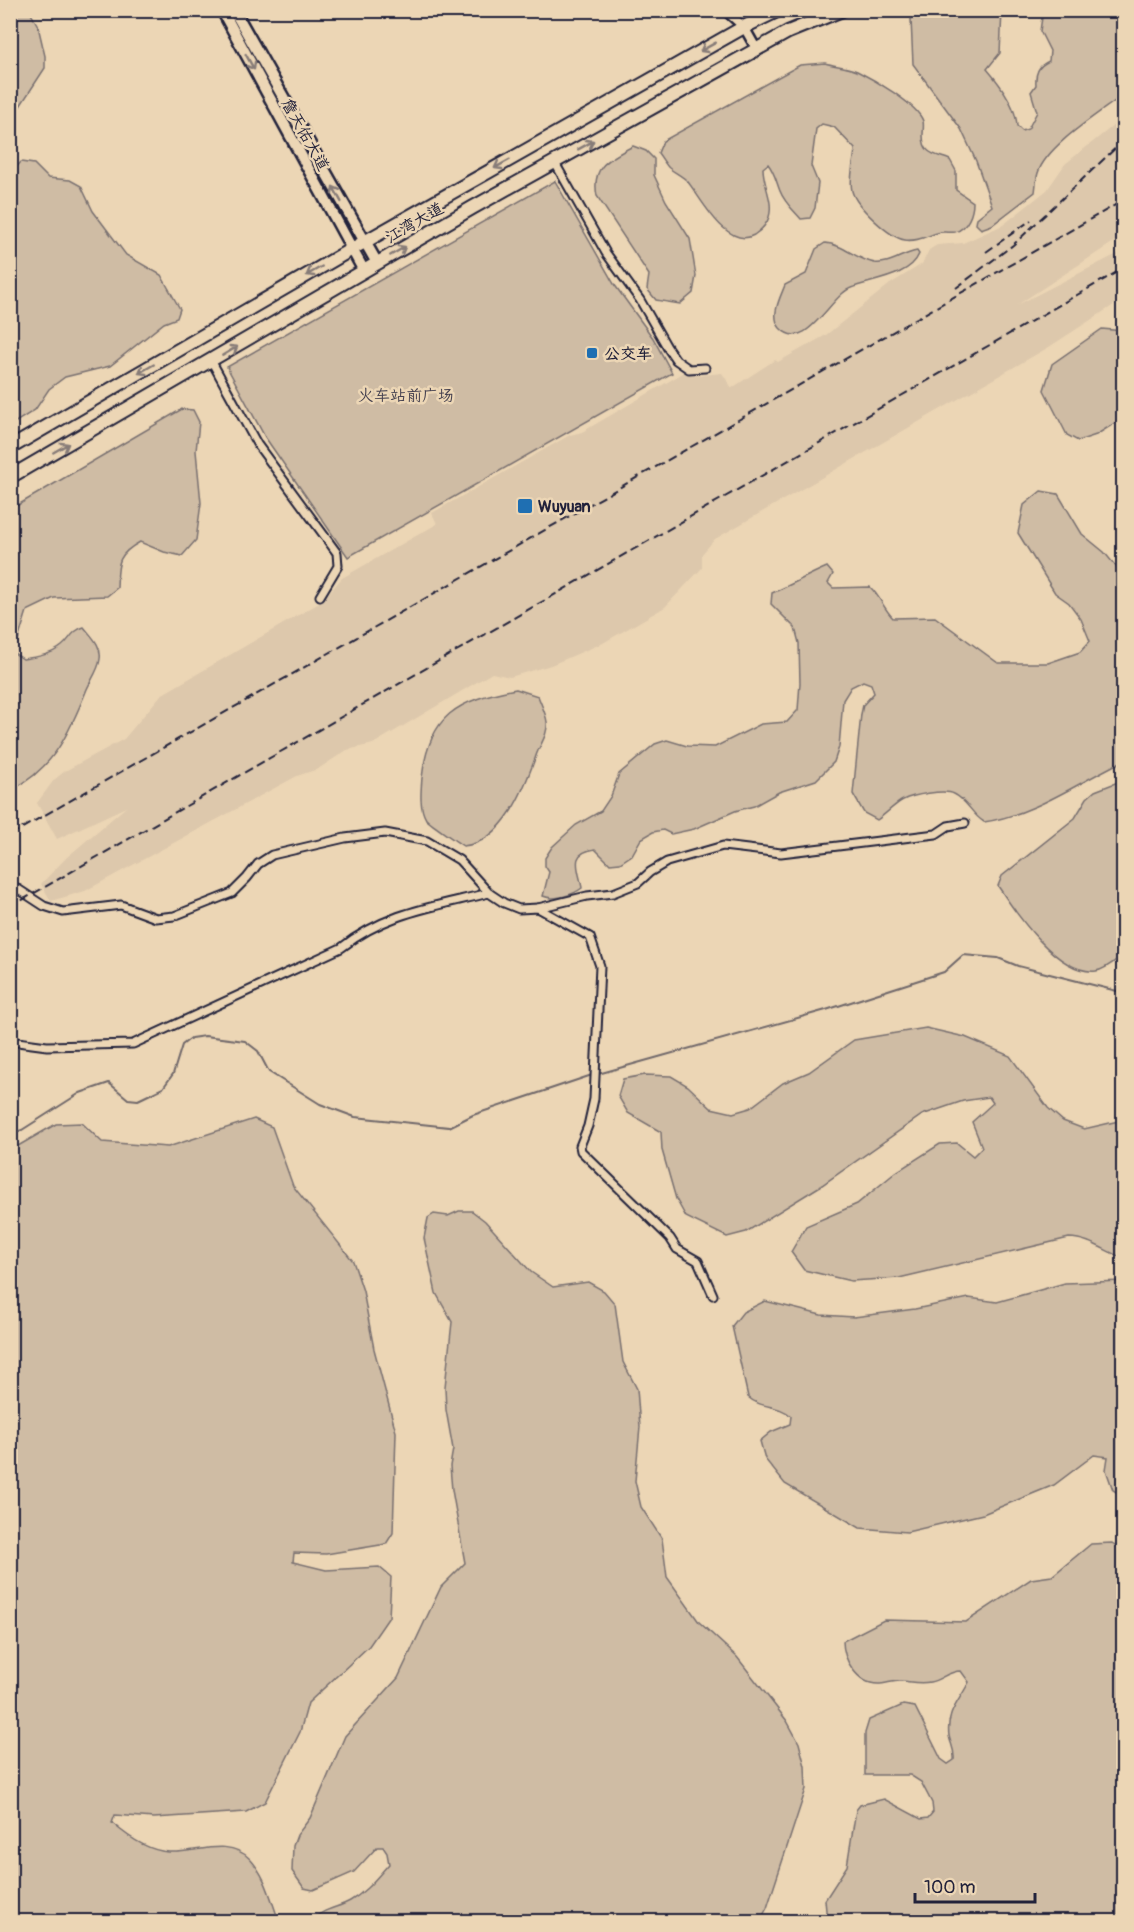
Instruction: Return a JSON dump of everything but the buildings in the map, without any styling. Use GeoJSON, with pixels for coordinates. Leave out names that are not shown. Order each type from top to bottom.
{"type":"FeatureCollection","features":[{"type":"Feature","properties":{"kind":"highway","name":"江湾大道"},"geometry":{"type":"LineString","coordinates":[[10,448],[364,242],[778,10]]}},
{"type":"Feature","properties":{"kind":"highway","name":"江湾大道"},"geometry":{"type":"LineString","coordinates":[[10,477],[212,362],[377,263],[788,32],[842,10]]}},
{"type":"Feature","properties":{"kind":"main road","name":"詹天佑大道"},"geometry":{"type":"LineString","coordinates":[[222,10],[364,271]]}},
{"type":"Feature","properties":{"kind":"main road","name":"詹天佑大道"},"geometry":{"type":"LineString","coordinates":[[234,10],[377,263]]}},
{"type":"Feature","properties":{"kind":"street"},"geometry":{"type":"LineString","coordinates":[[725,10],[744,27],[757,50]]}},
{"type":"Feature","properties":{"kind":"street"},"geometry":{"type":"LineString","coordinates":[[555,163],[606,254],[640,300],[674,357],[689,369],[705,368]]}},
{"type":"Feature","properties":{"kind":"street"},"geometry":{"type":"LineString","coordinates":[[212,362],[258,444],[338,553],[339,566],[320,596]]}},
{"type":"Feature","properties":{"kind":"street"},"geometry":{"type":"LineString","coordinates":[[10,891],[18,890],[44,906],[63,912],[121,905],[156,918],[174,916],[232,893],[248,878],[258,864],[272,855],[345,838],[385,833],[428,842],[472,872],[489,894],[519,909],[538,908],[622,890],[638,883],[658,866],[723,846],[791,852],[936,834],[948,826],[965,823]]}},
{"type":"Feature","properties":{"kind":"street"},"geometry":{"type":"LineString","coordinates":[[10,1041],[47,1046],[133,1044],[341,948],[359,934],[391,917],[489,894]]}},
{"type":"Feature","properties":{"kind":"street"},"geometry":{"type":"LineString","coordinates":[[538,908],[586,933],[598,953],[600,966],[594,1099],[588,1126],[580,1146],[581,1151],[670,1238],[677,1249],[698,1261],[713,1295]]}},
{"type":"Feature","properties":{"kind":"shaded area"},"geometry":{"type":"Polygon","coordinates":[[[1123,118],[1123,236],[1017,305],[1123,251],[1123,299],[1049,347],[715,539],[702,554],[702,568],[665,607],[603,643],[551,665],[510,677],[492,673],[373,744],[347,750],[318,769],[297,776],[85,891],[51,901],[41,884],[66,858],[126,807],[57,839],[37,803],[54,780],[65,771],[124,739],[161,695],[321,602],[342,578],[437,524],[432,513],[570,435],[582,432],[683,373],[695,376],[722,373],[732,388],[775,360],[778,362],[826,335],[890,284],[922,264],[929,250],[937,245],[963,243],[1003,225],[1047,190],[1065,164],[1123,118]]]}},
{"type":"Feature","properties":{"kind":"green space"},"geometry":{"type":"Polygon","coordinates":[[[11,10],[30,12],[38,26],[45,56],[45,68],[11,120],[11,10]]]}},
{"type":"Feature","properties":{"kind":"green space"},"geometry":{"type":"Polygon","coordinates":[[[917,11],[1002,11],[1000,53],[987,69],[1006,96],[1014,111],[1017,126],[1022,131],[1028,129],[1037,112],[1031,92],[1036,85],[1038,70],[1049,61],[1050,51],[1040,31],[1043,11],[1123,11],[1123,95],[1075,130],[1052,152],[1043,162],[1038,173],[1035,192],[992,225],[981,229],[976,224],[977,218],[992,206],[976,161],[961,129],[913,64],[911,19],[917,11]]]}},
{"type":"Feature","properties":{"kind":"green space"},"geometry":{"type":"Polygon","coordinates":[[[825,63],[864,75],[894,93],[919,114],[923,121],[925,146],[931,153],[950,160],[956,171],[956,190],[973,202],[971,215],[960,230],[905,240],[883,228],[860,205],[852,191],[851,176],[855,149],[834,127],[822,124],[816,129],[811,166],[818,183],[815,208],[810,218],[801,219],[787,203],[768,164],[763,168],[770,205],[769,217],[759,231],[744,238],[725,229],[707,210],[688,182],[669,168],[658,153],[663,141],[800,65],[825,63]]]}},
{"type":"Feature","properties":{"kind":"green space"},"geometry":{"type":"Polygon","coordinates":[[[633,146],[646,151],[654,159],[654,175],[666,201],[690,239],[696,276],[693,293],[680,304],[656,300],[647,289],[649,275],[597,196],[599,170],[616,155],[633,146]]]}},
{"type":"Feature","properties":{"kind":"green space"},"geometry":{"type":"Polygon","coordinates":[[[21,162],[34,164],[48,178],[70,180],[81,186],[93,211],[126,255],[161,275],[180,309],[177,318],[164,323],[110,366],[65,377],[49,389],[35,410],[11,425],[10,259],[14,257],[14,247],[11,241],[10,174],[21,162]]]}},
{"type":"Feature","properties":{"kind":"green space","name":"火车站前广场"},"geometry":{"type":"Polygon","coordinates":[[[555,181],[614,284],[653,338],[672,373],[348,557],[265,437],[227,367],[555,181]]]}},
{"type":"Feature","properties":{"kind":"green space"},"geometry":{"type":"Polygon","coordinates":[[[825,243],[838,246],[875,263],[886,262],[917,251],[919,254],[914,262],[899,273],[851,288],[843,293],[808,329],[799,334],[789,334],[780,328],[776,318],[777,307],[785,285],[806,274],[816,249],[825,243]]]}},
{"type":"Feature","properties":{"kind":"green space"},"geometry":{"type":"Polygon","coordinates":[[[1102,329],[1123,331],[1123,418],[1096,435],[1078,441],[1067,435],[1044,390],[1052,364],[1102,329]]]}},
{"type":"Feature","properties":{"kind":"green space"},"geometry":{"type":"Polygon","coordinates":[[[182,409],[193,410],[199,422],[196,451],[201,503],[196,540],[182,556],[164,552],[140,542],[122,556],[118,566],[117,588],[107,596],[54,598],[27,611],[14,653],[23,659],[53,652],[76,631],[84,627],[98,646],[100,659],[97,671],[59,747],[39,771],[11,790],[11,509],[182,409]]]}},
{"type":"Feature","properties":{"kind":"green space"},"geometry":{"type":"Polygon","coordinates":[[[1041,491],[1058,494],[1082,534],[1104,552],[1123,575],[1123,761],[1056,797],[1003,818],[984,822],[959,797],[944,792],[907,798],[877,820],[864,813],[853,794],[861,714],[863,705],[874,693],[871,684],[863,681],[851,687],[843,700],[839,747],[834,762],[816,780],[779,792],[754,806],[735,811],[694,829],[671,834],[663,830],[653,832],[641,839],[632,855],[620,863],[610,864],[595,849],[587,851],[581,854],[577,863],[582,888],[563,896],[552,898],[543,896],[549,872],[545,866],[545,858],[552,847],[576,825],[601,811],[611,796],[619,774],[655,744],[667,740],[687,746],[715,747],[761,724],[787,722],[798,710],[799,643],[795,628],[771,604],[772,593],[820,570],[827,567],[833,574],[828,583],[833,588],[870,587],[893,618],[935,617],[998,663],[1048,663],[1080,652],[1090,641],[1081,619],[1069,603],[1055,593],[1018,533],[1024,505],[1041,491]]]}},
{"type":"Feature","properties":{"kind":"green space"},"geometry":{"type":"Polygon","coordinates":[[[516,689],[538,696],[546,719],[545,734],[519,796],[502,824],[491,835],[463,846],[428,821],[422,810],[422,778],[431,739],[449,714],[462,705],[495,693],[516,689]]]}},
{"type":"Feature","properties":{"kind":"green space"},"geometry":{"type":"Polygon","coordinates":[[[1123,780],[1123,955],[1099,970],[1082,970],[1053,954],[1040,941],[1027,927],[998,886],[1002,876],[1075,818],[1087,798],[1095,791],[1123,780]]]}},
{"type":"Feature","properties":{"kind":"green space"},"geometry":{"type":"Polygon","coordinates":[[[926,1028],[965,1037],[1010,1056],[1048,1108],[1063,1121],[1084,1129],[1123,1120],[1123,1258],[1090,1242],[1069,1238],[899,1278],[851,1281],[804,1270],[791,1252],[806,1226],[857,1204],[896,1172],[940,1144],[957,1143],[973,1156],[982,1147],[972,1122],[993,1103],[989,1097],[963,1101],[922,1115],[822,1185],[746,1232],[727,1237],[686,1217],[676,1199],[662,1150],[661,1132],[628,1113],[618,1096],[623,1079],[645,1075],[671,1076],[688,1086],[711,1108],[733,1113],[750,1108],[783,1083],[809,1072],[854,1040],[926,1028]]]}},
{"type":"Feature","properties":{"kind":"green space"},"geometry":{"type":"Polygon","coordinates":[[[254,1119],[272,1127],[293,1186],[353,1261],[363,1291],[374,1349],[396,1432],[393,1533],[386,1544],[326,1554],[294,1553],[293,1562],[326,1570],[379,1567],[391,1577],[389,1617],[369,1646],[308,1703],[300,1732],[265,1802],[246,1812],[154,1818],[115,1815],[112,1823],[138,1842],[161,1851],[179,1852],[222,1847],[241,1852],[250,1859],[260,1873],[268,1888],[279,1921],[11,1921],[11,1150],[56,1124],[82,1123],[102,1142],[168,1147],[254,1119]]]}},
{"type":"Feature","properties":{"kind":"green space"},"geometry":{"type":"Polygon","coordinates":[[[459,1211],[472,1211],[485,1221],[531,1272],[553,1287],[588,1282],[604,1291],[615,1304],[623,1362],[637,1389],[640,1427],[635,1481],[641,1507],[662,1539],[667,1577],[699,1622],[737,1657],[787,1721],[799,1743],[805,1766],[806,1789],[767,1908],[760,1921],[312,1921],[320,1914],[356,1897],[389,1864],[383,1847],[377,1847],[354,1872],[313,1890],[304,1888],[292,1871],[293,1846],[297,1835],[310,1818],[345,1736],[398,1678],[441,1587],[465,1563],[452,1490],[450,1466],[453,1449],[446,1410],[445,1387],[452,1322],[436,1293],[424,1238],[428,1218],[434,1214],[448,1216],[459,1211]]]}},
{"type":"Feature","properties":{"kind":"green space"},"geometry":{"type":"Polygon","coordinates":[[[1123,1281],[1123,1496],[1113,1490],[1106,1470],[1108,1457],[1094,1455],[1054,1485],[983,1514],[907,1532],[860,1528],[785,1484],[765,1459],[760,1441],[771,1432],[790,1424],[791,1416],[748,1397],[732,1326],[743,1312],[765,1301],[821,1315],[854,1317],[915,1309],[969,1298],[997,1302],[1065,1283],[1123,1281]]]}},
{"type":"Feature","properties":{"kind":"green space"},"geometry":{"type":"Polygon","coordinates":[[[1112,1543],[1124,1551],[1123,1921],[827,1921],[825,1900],[847,1866],[856,1810],[860,1805],[884,1799],[921,1819],[928,1818],[933,1812],[932,1803],[921,1782],[910,1775],[865,1775],[865,1733],[869,1720],[903,1705],[915,1707],[941,1759],[948,1764],[954,1760],[949,1736],[949,1720],[969,1682],[961,1671],[952,1672],[926,1683],[899,1681],[870,1683],[858,1675],[849,1663],[843,1641],[884,1620],[966,1622],[1031,1579],[1052,1576],[1091,1544],[1112,1543]]]}},
{"type":"Feature","properties":{"kind":"waterway"},"geometry":{"type":"LineString","coordinates":[[598,1074],[826,1010],[944,972],[963,955],[998,958],[1018,966],[1117,991],[1124,990]]}},
{"type":"Feature","properties":{"kind":"waterway"},"geometry":{"type":"LineString","coordinates":[[10,1134],[22,1130],[80,1093],[109,1083],[128,1099],[138,1100],[163,1088],[173,1074],[182,1045],[191,1038],[205,1036],[245,1041],[258,1051],[269,1072],[320,1104],[355,1117],[449,1127],[473,1115],[592,1075]]}},
{"type":"Feature","properties":{"kind":"railway"},"geometry":{"type":"LineString","coordinates":[[956,288],[1013,245],[1124,140]]}},
{"type":"Feature","properties":{"kind":"railway"},"geometry":{"type":"LineString","coordinates":[[10,835],[1124,200]]}},
{"type":"Feature","properties":{"kind":"railway"},"geometry":{"type":"LineString","coordinates":[[986,252],[1031,220]]}},
{"type":"Feature","properties":{"kind":"railway"},"geometry":{"type":"LineString","coordinates":[[10,907],[1124,268]]}},
{"type":"Feature","properties":{"kind":"place","name":"公交车"},"geometry":{"type":"Point","coordinates":[592,353]}},
{"type":"Feature","properties":{"kind":"place","name":"Wuyuan"},"geometry":{"type":"Point","coordinates":[525,506]}}]}
